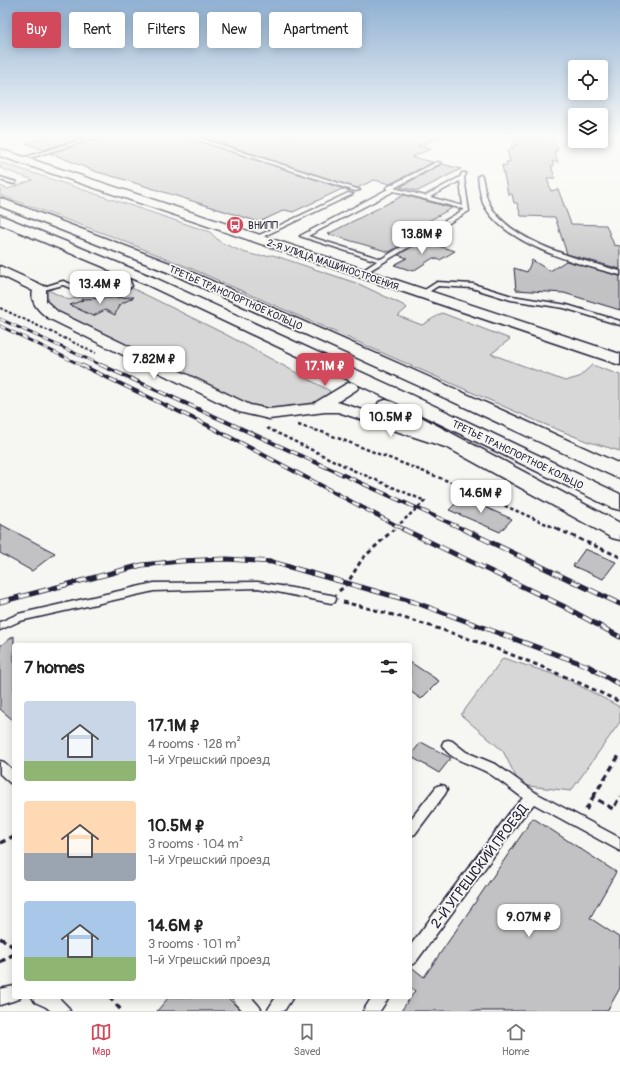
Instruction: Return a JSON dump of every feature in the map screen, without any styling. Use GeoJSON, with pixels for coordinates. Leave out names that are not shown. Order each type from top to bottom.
{"type":"FeatureCollection","features":[{"type":"Feature","properties":{"kind":"main road","name":"2-Я УЛИЦА МАШИНОСТРОЕНИЯ"},"geometry":{"type":"LineString","coordinates":[[93,183],[620,360]]}},
{"type":"Feature","properties":{"kind":"main road","name":"ТРЕТЬЕ ТРАНСПОРТНОЕ КОЛЬЦО"},"geometry":{"type":"LineString","coordinates":[[0,202],[175,270],[620,472]]}},
{"type":"Feature","properties":{"kind":"main road","name":"ТРЕТЬЕ ТРАНСПОРТНОЕ КОЛЬЦО"},"geometry":{"type":"LineString","coordinates":[[0,219],[94,257],[245,324],[620,503]]}},
{"type":"Feature","properties":{"kind":"main road"},"geometry":{"type":"LineString","coordinates":[[245,324],[351,387],[620,533]]}},
{"type":"Feature","properties":{"kind":"main road"},"geometry":{"type":"LineString","coordinates":[[529,430],[582,450],[620,458]]}},
{"type":"Feature","properties":{"kind":"street"},"geometry":{"type":"LineString","coordinates":[[0,270],[40,290],[38,294],[41,305],[53,315],[245,409],[269,414],[312,408],[339,407],[415,431],[472,452]]}},
{"type":"Feature","properties":{"kind":"street"},"geometry":{"type":"LineString","coordinates":[[312,408],[331,400],[351,387]]}},
{"type":"Feature","properties":{"kind":"lane"},"geometry":{"type":"LineString","coordinates":[[336,183],[357,190]]}},
{"type":"Feature","properties":{"kind":"lane"},"geometry":{"type":"LineString","coordinates":[[399,183],[389,188],[466,208]]}},
{"type":"Feature","properties":{"kind":"lane"},"geometry":{"type":"LineString","coordinates":[[425,198],[451,183]]}},
{"type":"Feature","properties":{"kind":"lane"},"geometry":{"type":"LineString","coordinates":[[362,273],[466,211],[464,183]]}},
{"type":"Feature","properties":{"kind":"lane"},"geometry":{"type":"LineString","coordinates":[[482,183],[486,203],[490,210],[514,232],[542,247],[562,255],[620,273]]}},
{"type":"Feature","properties":{"kind":"lane"},"geometry":{"type":"LineString","coordinates":[[382,261],[303,236],[393,189]]}},
{"type":"Feature","properties":{"kind":"lane"},"geometry":{"type":"LineString","coordinates":[[256,238],[350,194]]}},
{"type":"Feature","properties":{"kind":"lane"},"geometry":{"type":"LineString","coordinates":[[40,290],[63,283],[83,292],[113,291],[129,286],[127,280],[94,257]]}},
{"type":"Feature","properties":{"kind":"lane"},"geometry":{"type":"LineString","coordinates":[[422,294],[437,284],[472,286],[510,298],[565,306],[620,323]]}},
{"type":"Feature","properties":{"kind":"lane"},"geometry":{"type":"LineString","coordinates":[[0,626],[18,618],[154,587],[258,585],[331,599]]}},
{"type":"Feature","properties":{"kind":"lane"},"geometry":{"type":"LineString","coordinates":[[448,745],[462,756],[493,769],[532,797]]}},
{"type":"Feature","properties":{"kind":"lane"},"geometry":{"type":"LineString","coordinates":[[0,766],[12,777]]}},
{"type":"Feature","properties":{"kind":"lane"},"geometry":{"type":"LineString","coordinates":[[412,827],[441,790]]}},
{"type":"Feature","properties":{"kind":"lane","name":"2-Й УГРЕШСКИЙ ПРОЕЗД"},"geometry":{"type":"LineString","coordinates":[[412,955],[516,815],[532,797],[620,845]]}},
{"type":"Feature","properties":{"kind":"lane"},"geometry":{"type":"LineString","coordinates":[[0,997],[12,994]]}},
{"type":"Feature","properties":{"kind":"lane"},"geometry":{"type":"LineString","coordinates":[[46,999],[51,1001],[62,1011]]}},
{"type":"Feature","properties":{"kind":"lane"},"geometry":{"type":"LineString","coordinates":[[242,999],[254,1011]]}},
{"type":"Feature","properties":{"kind":"lane"},"geometry":{"type":"LineString","coordinates":[[275,1011],[284,999]]}},
{"type":"Feature","properties":{"kind":"lane"},"geometry":{"type":"LineString","coordinates":[[371,1011],[380,999]]}},
{"type":"Feature","properties":{"kind":"path"},"geometry":{"type":"LineString","coordinates":[[0,308],[98,354]]}},
{"type":"Feature","properties":{"kind":"path"},"geometry":{"type":"LineString","coordinates":[[295,424],[325,433],[453,483],[620,557]]}},
{"type":"Feature","properties":{"kind":"path"},"geometry":{"type":"LineString","coordinates":[[263,426],[355,471],[425,501],[362,559],[347,584],[331,599]]}},
{"type":"Feature","properties":{"kind":"path"},"geometry":{"type":"LineString","coordinates":[[331,599],[389,612],[440,628],[583,683],[620,702]]}},
{"type":"Feature","properties":{"kind":"path"},"geometry":{"type":"LineString","coordinates":[[578,822],[620,754]]}},
{"type":"Feature","properties":{"kind":"path"},"geometry":{"type":"LineString","coordinates":[[593,798],[613,809],[620,796]]}},
{"type":"Feature","properties":{"kind":"path"},"geometry":{"type":"LineString","coordinates":[[0,843],[12,837]]}},
{"type":"Feature","properties":{"kind":"path"},"geometry":{"type":"LineString","coordinates":[[0,938],[12,946]]}},
{"type":"Feature","properties":{"kind":"path"},"geometry":{"type":"LineString","coordinates":[[0,962],[12,955]]}},
{"type":"Feature","properties":{"kind":"path"},"geometry":{"type":"LineString","coordinates":[[111,999],[122,1011]]}},
{"type":"Feature","properties":{"kind":"shaded area"},"geometry":{"type":"Polygon","coordinates":[[[24,183],[64,183],[210,232],[220,242],[243,252],[258,256],[273,255],[359,284],[405,306],[407,308],[398,316],[422,325],[442,313],[510,339],[491,354],[565,381],[579,377],[592,365],[620,375],[620,451],[586,441],[539,422],[190,268],[116,238],[0,195],[0,186],[8,189],[24,183]]]}},
{"type":"Feature","properties":{"kind":"shaded area"},"geometry":{"type":"Polygon","coordinates":[[[132,288],[225,334],[330,391],[328,396],[309,406],[294,409],[258,409],[48,308],[43,291],[48,290],[69,300],[85,297],[117,295],[132,288]]]}},
{"type":"Feature","properties":{"kind":"shaded area"},"geometry":{"type":"Polygon","coordinates":[[[503,658],[565,678],[620,707],[620,722],[571,791],[520,785],[503,751],[461,715],[503,658]]]}},
{"type":"Feature","properties":{"kind":"building"},"geometry":{"type":"Polygon","coordinates":[[[135,183],[326,183],[350,191],[342,189],[293,212],[285,210],[259,222],[135,183]]]}},
{"type":"Feature","properties":{"kind":"building"},"geometry":{"type":"Polygon","coordinates":[[[342,183],[367,183],[357,188],[342,183]]]}},
{"type":"Feature","properties":{"kind":"building"},"geometry":{"type":"Polygon","coordinates":[[[407,183],[433,183],[418,191],[400,187],[407,183]]]}},
{"type":"Feature","properties":{"kind":"building"},"geometry":{"type":"Polygon","coordinates":[[[506,183],[549,183],[551,191],[558,189],[571,224],[606,225],[614,245],[620,246],[620,269],[567,254],[555,217],[521,216],[517,203],[514,203],[512,194],[508,194],[506,183]]]}},
{"type":"Feature","properties":{"kind":"building"},"geometry":{"type":"Polygon","coordinates":[[[404,195],[452,208],[403,235],[413,238],[389,252],[328,234],[404,195]]]}},
{"type":"Feature","properties":{"kind":"building"},"geometry":{"type":"Polygon","coordinates":[[[422,241],[455,251],[440,260],[433,258],[413,271],[394,265],[407,258],[398,255],[422,241]]]}},
{"type":"Feature","properties":{"kind":"building"},"geometry":{"type":"Polygon","coordinates":[[[532,260],[550,271],[566,261],[620,276],[620,310],[564,293],[516,290],[514,268],[527,272],[532,260]]]}},
{"type":"Feature","properties":{"kind":"building"},"geometry":{"type":"Polygon","coordinates":[[[134,297],[119,305],[115,315],[105,310],[93,316],[70,305],[83,300],[81,299],[134,297]]]}},
{"type":"Feature","properties":{"kind":"building"},"geometry":{"type":"Polygon","coordinates":[[[462,497],[512,519],[500,532],[449,510],[462,497]]]}},
{"type":"Feature","properties":{"kind":"building"},"geometry":{"type":"Polygon","coordinates":[[[0,524],[55,553],[32,571],[0,553],[0,524]]]}},
{"type":"Feature","properties":{"kind":"building"},"geometry":{"type":"Polygon","coordinates":[[[585,549],[616,562],[603,579],[573,566],[585,549]]]}},
{"type":"Feature","properties":{"kind":"building"},"geometry":{"type":"Polygon","coordinates":[[[14,636],[14,643],[12,643],[12,719],[0,709],[0,646],[14,636]]]}},
{"type":"Feature","properties":{"kind":"building"},"geometry":{"type":"Polygon","coordinates":[[[412,663],[439,681],[421,699],[412,692],[412,663]]]}},
{"type":"Feature","properties":{"kind":"building"},"geometry":{"type":"Polygon","coordinates":[[[421,742],[451,758],[439,773],[412,757],[412,753],[421,742]]]}},
{"type":"Feature","properties":{"kind":"building"},"geometry":{"type":"Polygon","coordinates":[[[533,818],[616,872],[590,918],[620,938],[620,988],[607,1011],[401,1011],[409,999],[412,999],[412,995],[415,991],[412,989],[412,968],[424,977],[533,818]]]}},
{"type":"Feature","properties":{"kind":"building"},"geometry":{"type":"Polygon","coordinates":[[[167,999],[229,999],[241,1011],[157,1011],[167,999]]]}},
{"type":"Feature","properties":{"kind":"railway"},"geometry":{"type":"LineString","coordinates":[[0,319],[103,366]]}},
{"type":"Feature","properties":{"kind":"railway"},"geometry":{"type":"LineString","coordinates":[[0,326],[83,366]]}},
{"type":"Feature","properties":{"kind":"railway"},"geometry":{"type":"LineString","coordinates":[[81,365],[207,425],[404,530]]}},
{"type":"Feature","properties":{"kind":"railway"},"geometry":{"type":"LineString","coordinates":[[101,365],[465,530]]}},
{"type":"Feature","properties":{"kind":"railway"},"geometry":{"type":"LineString","coordinates":[[463,529],[620,604]]}},
{"type":"Feature","properties":{"kind":"railway"},"geometry":{"type":"LineString","coordinates":[[404,530],[563,606],[620,637]]}},
{"type":"Feature","properties":{"kind":"railway"},"geometry":{"type":"LineString","coordinates":[[0,602],[142,565],[181,561],[227,559],[272,562],[414,602],[588,666],[620,685]]}},
{"type":"Feature","properties":{"kind":"place","name":"ВНИПП"},"geometry":{"type":"Point","coordinates":[235,225]}}]}
